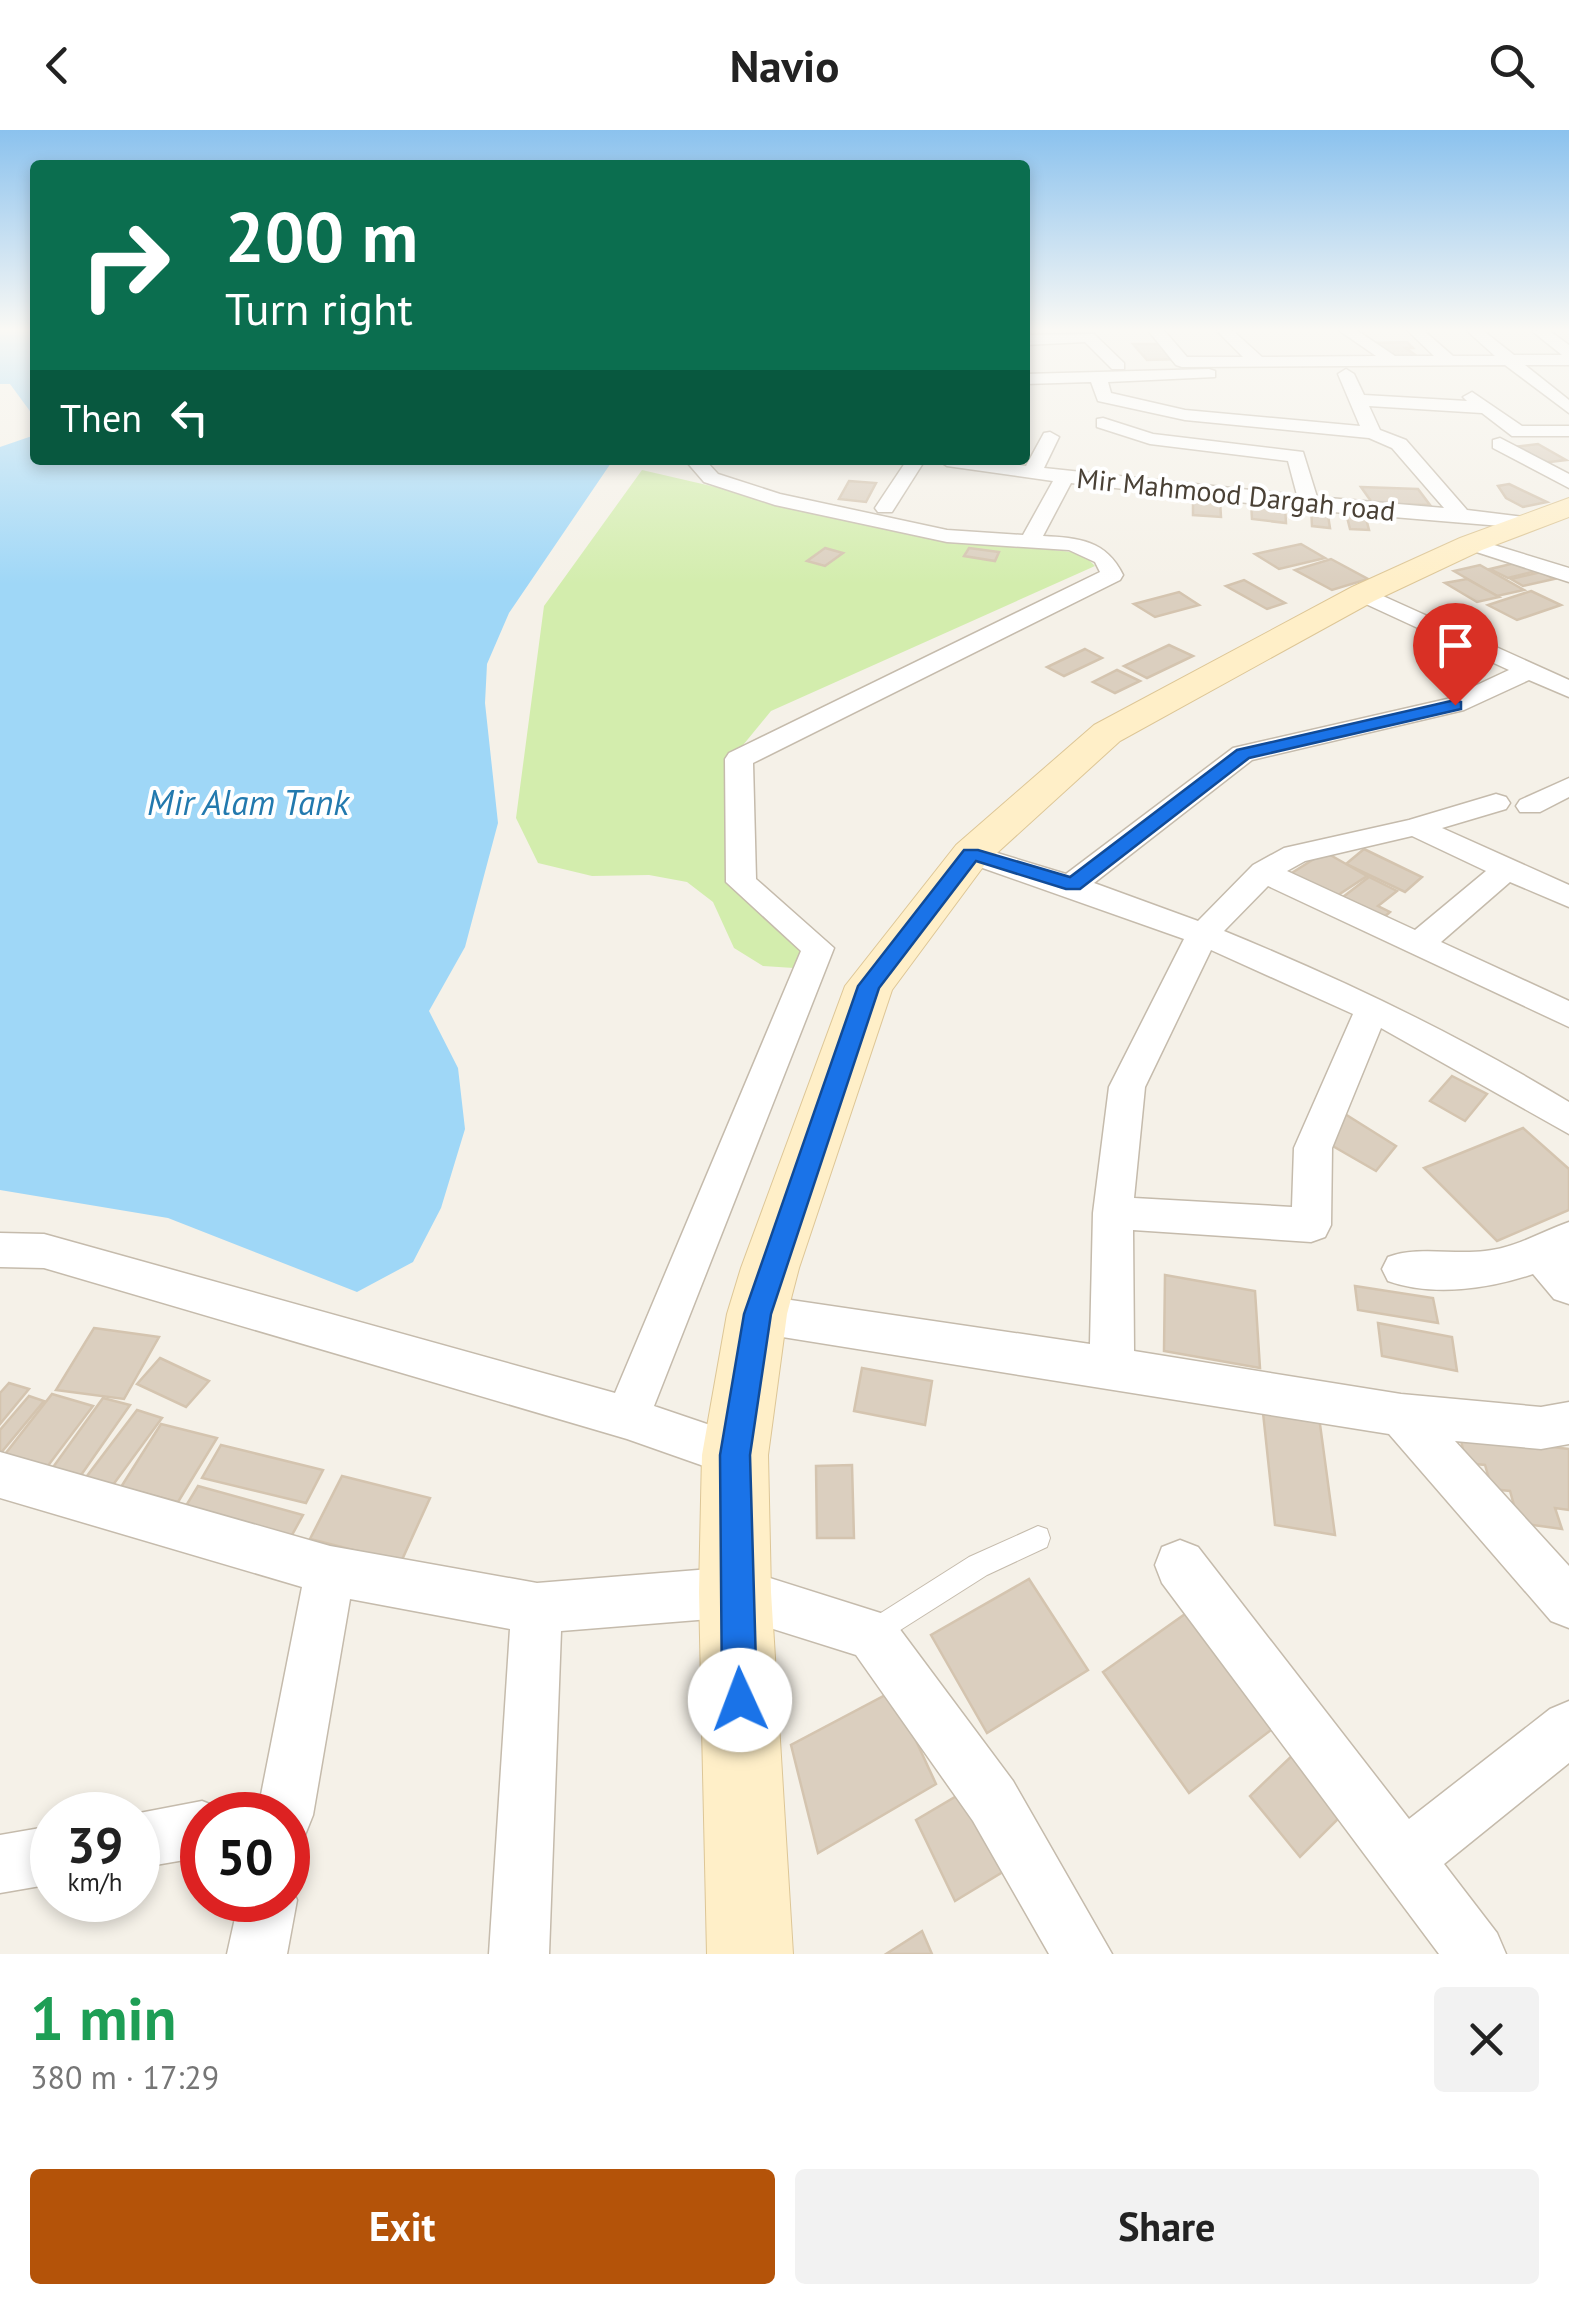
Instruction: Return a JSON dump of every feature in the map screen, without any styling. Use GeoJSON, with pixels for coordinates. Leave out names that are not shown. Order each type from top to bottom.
{"type":"FeatureCollection","features":[{"type":"Feature","properties":{"kind":"main road"},"geometry":{"type":"LineString","coordinates":[[750,1954],[735,1592],[735,1455],[758,1314],[869,986],[971,854],[1107,734],[1364,594],[1466,530],[1547,515]]}},
{"type":"Feature","properties":{"kind":"street"},"geometry":{"type":"LineString","coordinates":[[1181,414],[1372,433],[1400,444],[1466,530]]}},
{"type":"Feature","properties":{"kind":"street"},"geometry":{"type":"LineString","coordinates":[[1267,414],[1271,425]]}},
{"type":"Feature","properties":{"kind":"street"},"geometry":{"type":"LineString","coordinates":[[1365,414],[1372,433]]}},
{"type":"Feature","properties":{"kind":"street"},"geometry":{"type":"LineString","coordinates":[[1496,414],[1521,432],[1569,431]]}},
{"type":"Feature","properties":{"kind":"street"},"geometry":{"type":"LineString","coordinates":[[1103,422],[1140,460],[1296,456],[1310,504]]}},
{"type":"Feature","properties":{"kind":"street"},"geometry":{"type":"LineString","coordinates":[[1030,474],[1050,437]]}},
{"type":"Feature","properties":{"kind":"street"},"geometry":{"type":"LineString","coordinates":[[1500,444],[1569,482]]}},
{"type":"Feature","properties":{"kind":"street","name":"Mir Mahmood Dargah road"},"geometry":{"type":"LineString","coordinates":[[977,465],[1064,477],[1140,460],[1310,504],[1466,530],[1569,575]]}},
{"type":"Feature","properties":{"kind":"street"},"geometry":{"type":"LineString","coordinates":[[628,1418],[818,948],[741,882],[738,759],[1112,575],[1104,558],[1073,544],[946,536],[776,499],[711,478],[699,465]]}},
{"type":"Feature","properties":{"kind":"street"},"geometry":{"type":"LineString","coordinates":[[885,508],[913,465]]}},
{"type":"Feature","properties":{"kind":"street"},"geometry":{"type":"LineString","coordinates":[[1030,541],[1064,477]]}},
{"type":"Feature","properties":{"kind":"street"},"geometry":{"type":"LineString","coordinates":[[1529,588],[1569,575]]}},
{"type":"Feature","properties":{"kind":"street"},"geometry":{"type":"LineString","coordinates":[[1364,594],[1569,689]]}},
{"type":"Feature","properties":{"kind":"street"},"geometry":{"type":"LineString","coordinates":[[1073,884],[1243,754],[1455,705],[1527,671]]}},
{"type":"Feature","properties":{"kind":"street"},"geometry":{"type":"LineString","coordinates":[[1112,1367],[1113,1213],[1128,1087],[1201,936],[1264,872],[1295,854],[1513,805],[1569,786]]}},
{"type":"Feature","properties":{"kind":"street"},"geometry":{"type":"LineString","coordinates":[[1415,827],[1569,896]]}},
{"type":"Feature","properties":{"kind":"street"},"geometry":{"type":"LineString","coordinates":[[971,854],[1073,884],[1372,1009],[1569,1120]]}},
{"type":"Feature","properties":{"kind":"street"},"geometry":{"type":"LineString","coordinates":[[1417,946],[1509,867]]}},
{"type":"Feature","properties":{"kind":"street"},"geometry":{"type":"LineString","coordinates":[[1264,872],[1569,1015]]}},
{"type":"Feature","properties":{"kind":"street"},"geometry":{"type":"LineString","coordinates":[[1113,1213],[1311,1224],[1313,1148],[1372,1009]]}},
{"type":"Feature","properties":{"kind":"street"},"geometry":{"type":"LineString","coordinates":[[1403,1269],[1476,1274],[1555,1247],[1569,1286]]}},
{"type":"Feature","properties":{"kind":"street"},"geometry":{"type":"LineString","coordinates":[[0,1250],[44,1251],[628,1418],[735,1455]]}},
{"type":"Feature","properties":{"kind":"street"},"geometry":{"type":"LineString","coordinates":[[758,1314],[1400,1415],[1540,1428],[1569,1423]]}},
{"type":"Feature","properties":{"kind":"street"},"geometry":{"type":"LineString","coordinates":[[1400,1415],[1569,1603]]}},
{"type":"Feature","properties":{"kind":"street"},"geometry":{"type":"LineString","coordinates":[[0,1475],[330,1571],[537,1608],[735,1592],[872,1634],[993,1801],[1082,1954]]}},
{"type":"Feature","properties":{"kind":"street"},"geometry":{"type":"LineString","coordinates":[[1180,1565],[1476,1954]]}},
{"type":"Feature","properties":{"kind":"street"},"geometry":{"type":"LineString","coordinates":[[288,1792],[330,1571]]}},
{"type":"Feature","properties":{"kind":"street"},"geometry":{"type":"LineString","coordinates":[[520,1954],[537,1608]]}},
{"type":"Feature","properties":{"kind":"street"},"geometry":{"type":"LineString","coordinates":[[1404,1859],[1569,1728]]}},
{"type":"Feature","properties":{"kind":"street"},"geometry":{"type":"LineString","coordinates":[[0,1864],[30,1859]]}},
{"type":"Feature","properties":{"kind":"street"},"geometry":{"type":"LineString","coordinates":[[257,1954],[264,1922]]}},
{"type":"Feature","properties":{"kind":"lane"},"geometry":{"type":"LineString","coordinates":[[872,1634],[978,1566],[1038,1538]]}},
{"type":"Feature","properties":{"kind":"green space"},"geometry":{"type":"Polygon","coordinates":[[[642,470],[936,538],[1082,553],[1095,566],[771,711],[730,761],[733,883],[812,948],[794,968],[763,966],[734,948],[713,902],[687,882],[649,875],[592,876],[538,863],[516,818],[544,606],[642,470]]]}},
{"type":"Feature","properties":{"kind":"water","name":"Mir Alam Tank"},"geometry":{"type":"Polygon","coordinates":[[[30,437],[30,465],[610,465],[509,613],[487,664],[485,703],[498,823],[465,947],[429,1011],[458,1068],[465,1129],[441,1208],[413,1262],[357,1292],[168,1218],[0,1190],[0,447],[30,437]]]}},
{"type":"Feature","properties":{"kind":"building"},"geometry":{"type":"Polygon","coordinates":[[[1538,444],[1566,460],[1541,463],[1513,447],[1538,444]]]}},
{"type":"Feature","properties":{"kind":"building"},"geometry":{"type":"Polygon","coordinates":[[[849,481],[876,483],[866,502],[839,499],[849,481]]]}},
{"type":"Feature","properties":{"kind":"building"},"geometry":{"type":"Polygon","coordinates":[[[1509,484],[1547,502],[1523,507],[1506,498],[1498,486],[1509,484]]]}},
{"type":"Feature","properties":{"kind":"building"},"geometry":{"type":"Polygon","coordinates":[[[1361,487],[1418,489],[1430,505],[1373,504],[1361,487]]]}},
{"type":"Feature","properties":{"kind":"building"},"geometry":{"type":"Polygon","coordinates":[[[1193,497],[1220,500],[1221,517],[1193,515],[1193,497]]]}},
{"type":"Feature","properties":{"kind":"building"},"geometry":{"type":"Polygon","coordinates":[[[1251,502],[1285,506],[1286,523],[1252,519],[1251,502]]]}},
{"type":"Feature","properties":{"kind":"building"},"geometry":{"type":"Polygon","coordinates":[[[1311,507],[1327,509],[1330,528],[1312,526],[1311,507]]]}},
{"type":"Feature","properties":{"kind":"building"},"geometry":{"type":"Polygon","coordinates":[[[1345,509],[1364,511],[1369,530],[1350,529],[1345,509]]]}},
{"type":"Feature","properties":{"kind":"building"},"geometry":{"type":"Polygon","coordinates":[[[1301,544],[1325,558],[1279,569],[1255,554],[1301,544]]]}},
{"type":"Feature","properties":{"kind":"building"},"geometry":{"type":"Polygon","coordinates":[[[825,548],[843,553],[825,566],[807,561],[825,548]]]}},
{"type":"Feature","properties":{"kind":"building"},"geometry":{"type":"Polygon","coordinates":[[[969,548],[999,552],[995,561],[964,556],[969,548]]]}},
{"type":"Feature","properties":{"kind":"building"},"geometry":{"type":"Polygon","coordinates":[[[1331,559],[1368,579],[1332,590],[1295,570],[1331,559]]]}},
{"type":"Feature","properties":{"kind":"building"},"geometry":{"type":"Polygon","coordinates":[[[1519,562],[1536,571],[1508,578],[1490,569],[1519,562]]]}},
{"type":"Feature","properties":{"kind":"building"},"geometry":{"type":"Polygon","coordinates":[[[1480,565],[1524,590],[1497,596],[1454,571],[1480,565]]]}},
{"type":"Feature","properties":{"kind":"building"},"geometry":{"type":"Polygon","coordinates":[[[1541,572],[1554,579],[1523,586],[1511,579],[1541,572]]]}},
{"type":"Feature","properties":{"kind":"building"},"geometry":{"type":"Polygon","coordinates":[[[1467,579],[1499,597],[1477,602],[1445,583],[1467,579]]]}},
{"type":"Feature","properties":{"kind":"building"},"geometry":{"type":"Polygon","coordinates":[[[1244,580],[1285,603],[1267,609],[1226,586],[1244,580]]]}},
{"type":"Feature","properties":{"kind":"building"},"geometry":{"type":"Polygon","coordinates":[[[1531,591],[1561,605],[1517,620],[1488,605],[1531,591]]]}},
{"type":"Feature","properties":{"kind":"building"},"geometry":{"type":"Polygon","coordinates":[[[1179,592],[1199,605],[1155,617],[1134,604],[1179,592]]]}},
{"type":"Feature","properties":{"kind":"building"},"geometry":{"type":"Polygon","coordinates":[[[1169,645],[1193,656],[1147,678],[1124,666],[1169,645]]]}},
{"type":"Feature","properties":{"kind":"building"},"geometry":{"type":"Polygon","coordinates":[[[1085,649],[1102,658],[1064,676],[1047,667],[1085,649]]]}},
{"type":"Feature","properties":{"kind":"building"},"geometry":{"type":"Polygon","coordinates":[[[1117,670],[1140,681],[1115,693],[1093,682],[1117,670]]]}},
{"type":"Feature","properties":{"kind":"building"},"geometry":{"type":"Polygon","coordinates":[[[1364,849],[1422,877],[1405,892],[1346,864],[1364,849]]]}},
{"type":"Feature","properties":{"kind":"building"},"geometry":{"type":"Polygon","coordinates":[[[1325,852],[1367,876],[1329,901],[1287,876],[1325,852]]]}},
{"type":"Feature","properties":{"kind":"building"},"geometry":{"type":"Polygon","coordinates":[[[1369,877],[1397,891],[1378,906],[1390,912],[1375,925],[1335,903],[1369,877]]]}},
{"type":"Feature","properties":{"kind":"building"},"geometry":{"type":"Polygon","coordinates":[[[1452,1076],[1487,1094],[1465,1121],[1430,1101],[1452,1076]]]}},
{"type":"Feature","properties":{"kind":"building"},"geometry":{"type":"Polygon","coordinates":[[[1337,1109],[1396,1146],[1376,1171],[1324,1141],[1337,1109]]]}},
{"type":"Feature","properties":{"kind":"building"},"geometry":{"type":"Polygon","coordinates":[[[1523,1128],[1569,1169],[1569,1210],[1497,1241],[1424,1168],[1523,1128]]]}},
{"type":"Feature","properties":{"kind":"building"},"geometry":{"type":"Polygon","coordinates":[[[1165,1275],[1255,1291],[1260,1368],[1164,1351],[1165,1275]]]}},
{"type":"Feature","properties":{"kind":"building"},"geometry":{"type":"Polygon","coordinates":[[[1355,1286],[1433,1298],[1438,1323],[1358,1310],[1355,1286]]]}},
{"type":"Feature","properties":{"kind":"building"},"geometry":{"type":"Polygon","coordinates":[[[1378,1323],[1452,1337],[1457,1371],[1382,1356],[1378,1323]]]}},
{"type":"Feature","properties":{"kind":"building"},"geometry":{"type":"Polygon","coordinates":[[[94,1328],[159,1337],[124,1399],[56,1390],[94,1328]]]}},
{"type":"Feature","properties":{"kind":"building"},"geometry":{"type":"Polygon","coordinates":[[[160,1358],[209,1381],[186,1407],[137,1384],[160,1358]]]}},
{"type":"Feature","properties":{"kind":"building"},"geometry":{"type":"Polygon","coordinates":[[[862,1368],[932,1381],[925,1425],[854,1411],[862,1368]]]}},
{"type":"Feature","properties":{"kind":"building"},"geometry":{"type":"Polygon","coordinates":[[[9,1383],[29,1389],[0,1424],[0,1393],[9,1383]]]}},
{"type":"Feature","properties":{"kind":"building"},"geometry":{"type":"Polygon","coordinates":[[[52,1394],[93,1406],[44,1471],[2,1458],[52,1394]]]}},
{"type":"Feature","properties":{"kind":"building"},"geometry":{"type":"Polygon","coordinates":[[[1261,1394],[1317,1402],[1335,1535],[1275,1525],[1261,1394]]]}},
{"type":"Feature","properties":{"kind":"building"},"geometry":{"type":"Polygon","coordinates":[[[29,1396],[44,1401],[0,1454],[0,1430],[29,1396]]]}},
{"type":"Feature","properties":{"kind":"building"},"geometry":{"type":"Polygon","coordinates":[[[103,1398],[130,1405],[79,1478],[51,1470],[103,1398]]]}},
{"type":"Feature","properties":{"kind":"building"},"geometry":{"type":"Polygon","coordinates":[[[137,1410],[162,1418],[110,1489],[84,1480],[137,1410]]]}},
{"type":"Feature","properties":{"kind":"building"},"geometry":{"type":"Polygon","coordinates":[[[161,1424],[217,1438],[178,1502],[121,1487],[161,1424]]]}},
{"type":"Feature","properties":{"kind":"building"},"geometry":{"type":"Polygon","coordinates":[[[1460,1436],[1569,1449],[1569,1510],[1555,1508],[1562,1529],[1519,1523],[1510,1491],[1492,1489],[1485,1465],[1466,1463],[1460,1436]]]}},
{"type":"Feature","properties":{"kind":"building"},"geometry":{"type":"Polygon","coordinates":[[[221,1445],[323,1470],[306,1503],[202,1478],[221,1445]]]}},
{"type":"Feature","properties":{"kind":"building"},"geometry":{"type":"Polygon","coordinates":[[[852,1465],[854,1538],[817,1538],[816,1466],[852,1465]]]}},
{"type":"Feature","properties":{"kind":"building"},"geometry":{"type":"Polygon","coordinates":[[[342,1476],[430,1498],[401,1562],[310,1539],[342,1476]]]}},
{"type":"Feature","properties":{"kind":"building"},"geometry":{"type":"Polygon","coordinates":[[[198,1486],[303,1515],[287,1544],[181,1514],[198,1486]]]}},
{"type":"Feature","properties":{"kind":"building"},"geometry":{"type":"Polygon","coordinates":[[[1029,1579],[1088,1670],[987,1733],[931,1635],[1029,1579]]]}},
{"type":"Feature","properties":{"kind":"building"},"geometry":{"type":"Polygon","coordinates":[[[1195,1607],[1284,1720],[1189,1793],[1103,1672],[1195,1607]]]}},
{"type":"Feature","properties":{"kind":"building"},"geometry":{"type":"Polygon","coordinates":[[[893,1691],[936,1784],[818,1853],[791,1745],[893,1691]]]}},
{"type":"Feature","properties":{"kind":"building"},"geometry":{"type":"Polygon","coordinates":[[[1299,1749],[1350,1807],[1300,1857],[1250,1796],[1299,1749]]]}},
{"type":"Feature","properties":{"kind":"building"},"geometry":{"type":"Polygon","coordinates":[[[965,1791],[1006,1870],[955,1901],[916,1820],[965,1791]]]}},
{"type":"Feature","properties":{"kind":"building"},"geometry":{"type":"Polygon","coordinates":[[[922,1931],[932,1954],[886,1954],[922,1931]]]}},
{"type":"Feature","properties":{"kind":"route"},"geometry":{"type":"LineString","coordinates":[[740,1700],[735,1455],[758,1314],[770,1268],[869,986],[971,854],[1073,884],[1243,754],[1455,705]]}}]}
